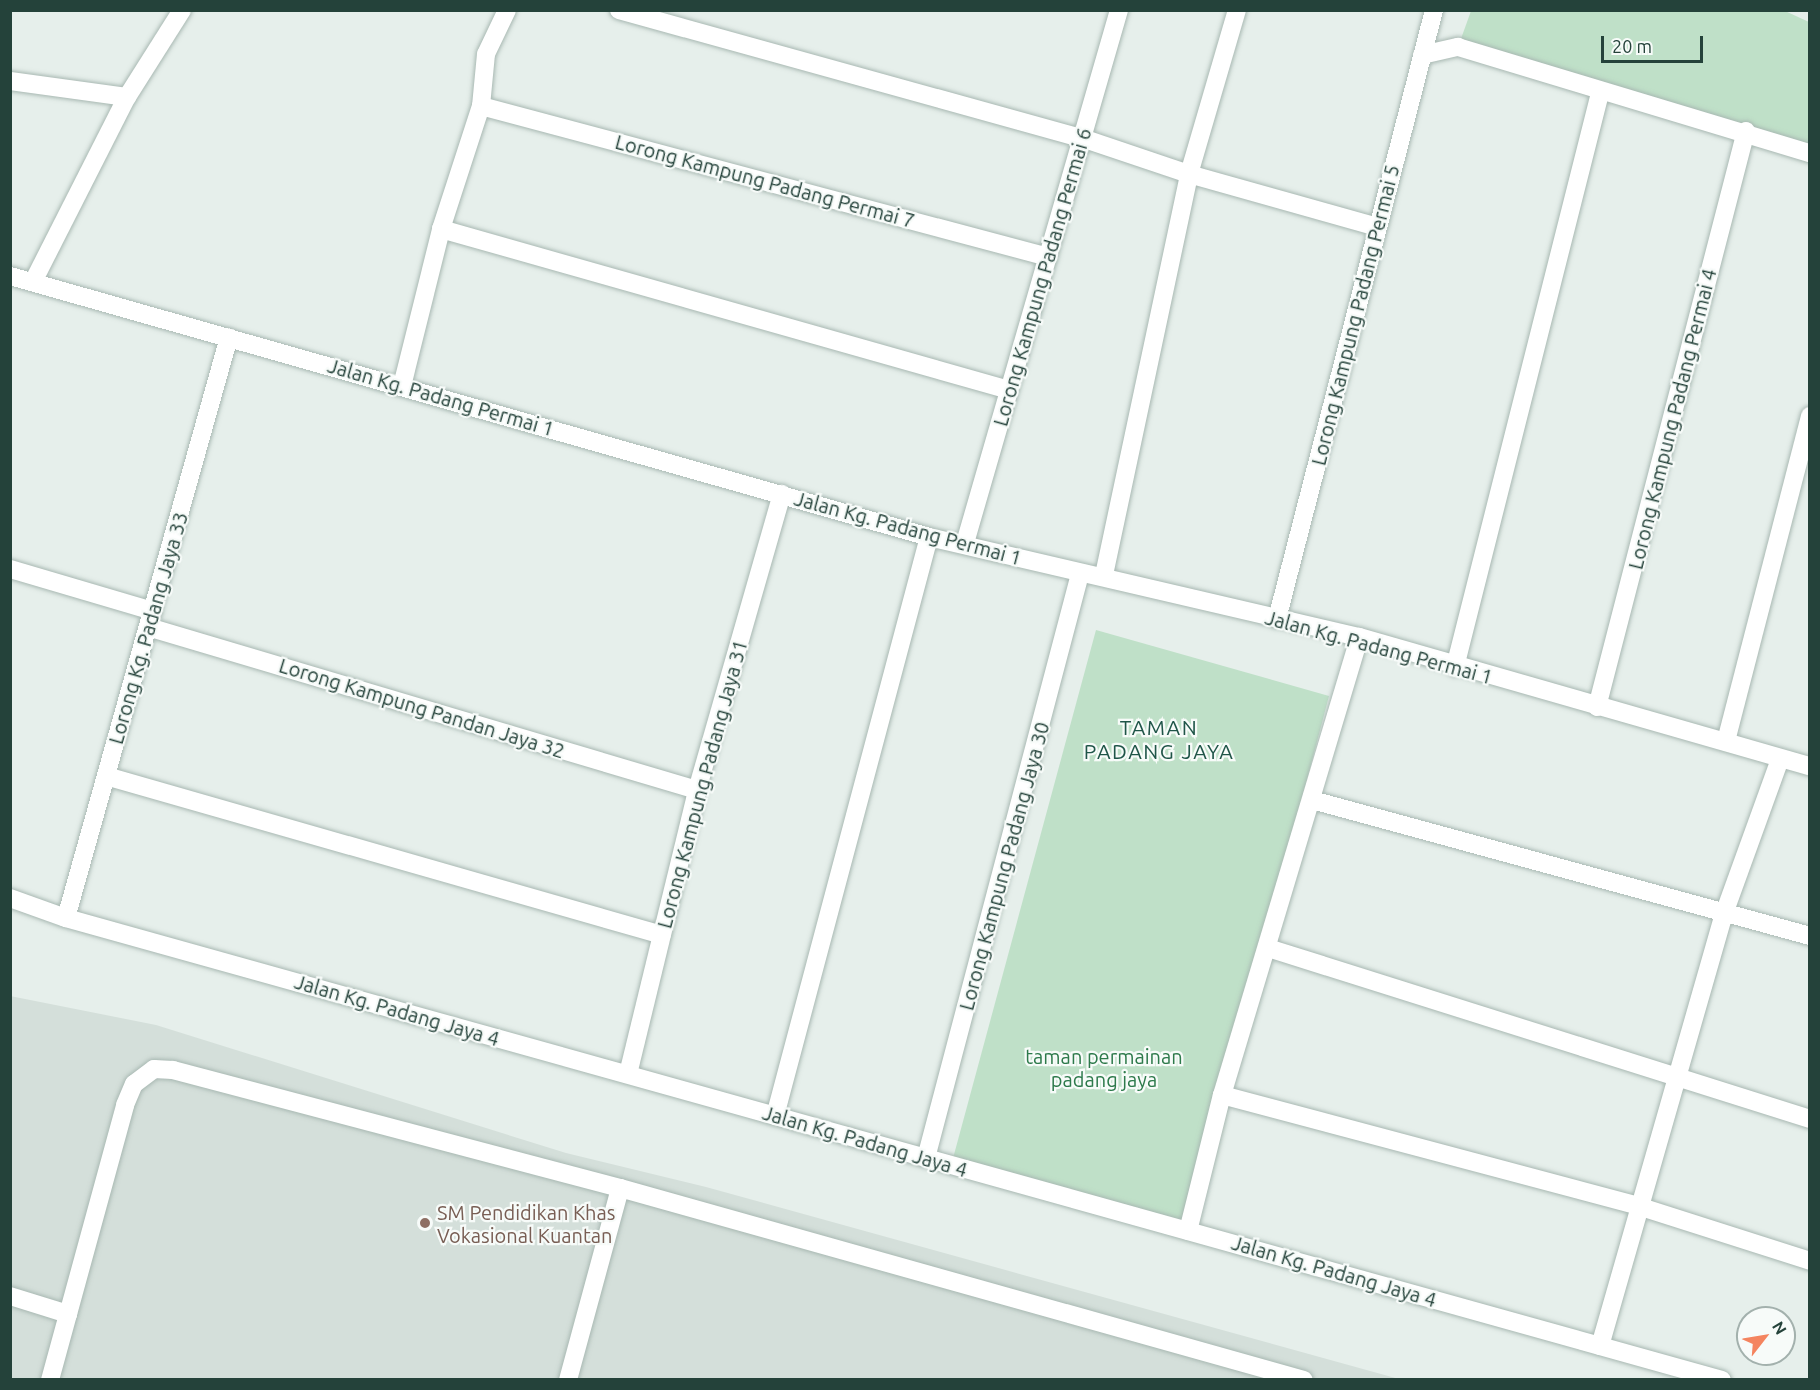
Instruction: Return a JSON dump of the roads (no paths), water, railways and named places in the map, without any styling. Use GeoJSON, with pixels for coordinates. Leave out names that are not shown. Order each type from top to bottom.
{"type":"FeatureCollection","features":[{"type":"Feature","properties":{"kind":"street"},"geometry":{"type":"LineString","coordinates":[[33,282],[127,97],[182,10]]}},
{"type":"Feature","properties":{"kind":"street"},"geometry":{"type":"LineString","coordinates":[[402,386],[441,230],[482,106],[486,54],[507,10]]}},
{"type":"Feature","properties":{"kind":"street"},"geometry":{"type":"LineString","coordinates":[[619,10],[1082,138],[1189,174],[1378,226]]}},
{"type":"Feature","properties":{"kind":"street","name":"Lorong Kampung Padang Permai 6"},"geometry":{"type":"LineString","coordinates":[[965,543],[1119,10]]}},
{"type":"Feature","properties":{"kind":"street"},"geometry":{"type":"LineString","coordinates":[[1104,575],[1189,174],[1237,10]]}},
{"type":"Feature","properties":{"kind":"street","name":"Lorong Kampung Padang Permai 5"},"geometry":{"type":"LineString","coordinates":[[1277,619],[1434,10]]}},
{"type":"Feature","properties":{"kind":"street"},"geometry":{"type":"LineString","coordinates":[[1422,55],[1458,47],[1600,93],[1746,131],[1809,153]]}},
{"type":"Feature","properties":{"kind":"street"},"geometry":{"type":"LineString","coordinates":[[10,81],[127,97]]}},
{"type":"Feature","properties":{"kind":"street"},"geometry":{"type":"LineString","coordinates":[[1455,667],[1600,93]]}},
{"type":"Feature","properties":{"kind":"street","name":"Lorong Kampung Padang Permai 7"},"geometry":{"type":"LineString","coordinates":[[482,106],[1048,257]]}},
{"type":"Feature","properties":{"kind":"street","name":"Lorong Kampung Padang Permai 4"},"geometry":{"type":"LineString","coordinates":[[1598,707],[1746,131]]}},
{"type":"Feature","properties":{"kind":"street"},"geometry":{"type":"LineString","coordinates":[[441,230],[1009,390]]}},
{"type":"Feature","properties":{"kind":"street","name":"Jalan Kg. Padang Permai 1"},"geometry":{"type":"LineString","coordinates":[[10,276],[929,537],[965,543],[1080,574],[1104,575],[1277,619],[1359,637],[1455,667],[1809,766]]}},
{"type":"Feature","properties":{"kind":"street","name":"Lorong Kg. Padang Jaya 33"},"geometry":{"type":"LineString","coordinates":[[66,918],[229,337]]}},
{"type":"Feature","properties":{"kind":"street"},"geometry":{"type":"LineString","coordinates":[[1726,741],[1809,416]]}},
{"type":"Feature","properties":{"kind":"street","name":"Lorong Kampung Padang Jaya 31"},"geometry":{"type":"LineString","coordinates":[[628,1074],[697,790],[782,494]]}},
{"type":"Feature","properties":{"kind":"street"},"geometry":{"type":"LineString","coordinates":[[775,1116],[929,537]]}},
{"type":"Feature","properties":{"kind":"street","name":"Lorong Kampung Pandan Jaya 32"},"geometry":{"type":"LineString","coordinates":[[10,569],[150,619],[697,790]]}},
{"type":"Feature","properties":{"kind":"street","name":"Lorong Kampung Padang Jaya 30"},"geometry":{"type":"LineString","coordinates":[[926,1158],[1080,574]]}},
{"type":"Feature","properties":{"kind":"street"},"geometry":{"type":"LineString","coordinates":[[1188,1231],[1222,1095],[1268,948],[1359,637]]}},
{"type":"Feature","properties":{"kind":"street"},"geometry":{"type":"LineString","coordinates":[[1600,1346],[1638,1206],[1680,1078],[1725,911],[1780,759]]}},
{"type":"Feature","properties":{"kind":"street"},"geometry":{"type":"LineString","coordinates":[[106,776],[662,935]]}},
{"type":"Feature","properties":{"kind":"street"},"geometry":{"type":"LineString","coordinates":[[1312,800],[1725,911],[1809,936]]}},
{"type":"Feature","properties":{"kind":"street","name":"Jalan Kg. Padang Jaya 4"},"geometry":{"type":"LineString","coordinates":[[10,898],[66,918],[1722,1380]]}},
{"type":"Feature","properties":{"kind":"street"},"geometry":{"type":"LineString","coordinates":[[1268,948],[1809,1119]]}},
{"type":"Feature","properties":{"kind":"street"},"geometry":{"type":"LineString","coordinates":[[50,1380],[125,1105],[134,1084],[154,1069],[173,1070],[620,1188],[1304,1380]]}},
{"type":"Feature","properties":{"kind":"street"},"geometry":{"type":"LineString","coordinates":[[1222,1095],[1638,1206],[1809,1261]]}},
{"type":"Feature","properties":{"kind":"street"},"geometry":{"type":"LineString","coordinates":[[568,1380],[620,1188]]}},
{"type":"Feature","properties":{"kind":"street"},"geometry":{"type":"LineString","coordinates":[[10,1296],[68,1314]]}},
{"type":"Feature","properties":{"kind":"place","name":"SM Pendidikan Khas Vokasional Kuantan"},"geometry":{"type":"Point","coordinates":[425,1223]}},
{"type":"Feature","properties":{"kind":"district","name":"TAMAN PADANG JAYA"},"geometry":{"type":"Point","coordinates":[1159,739]}},
{"type":"Feature","properties":{"kind":"park label","name":"taman permainan padang jaya"},"geometry":{"type":"Point","coordinates":[1104,1068]}}]}
